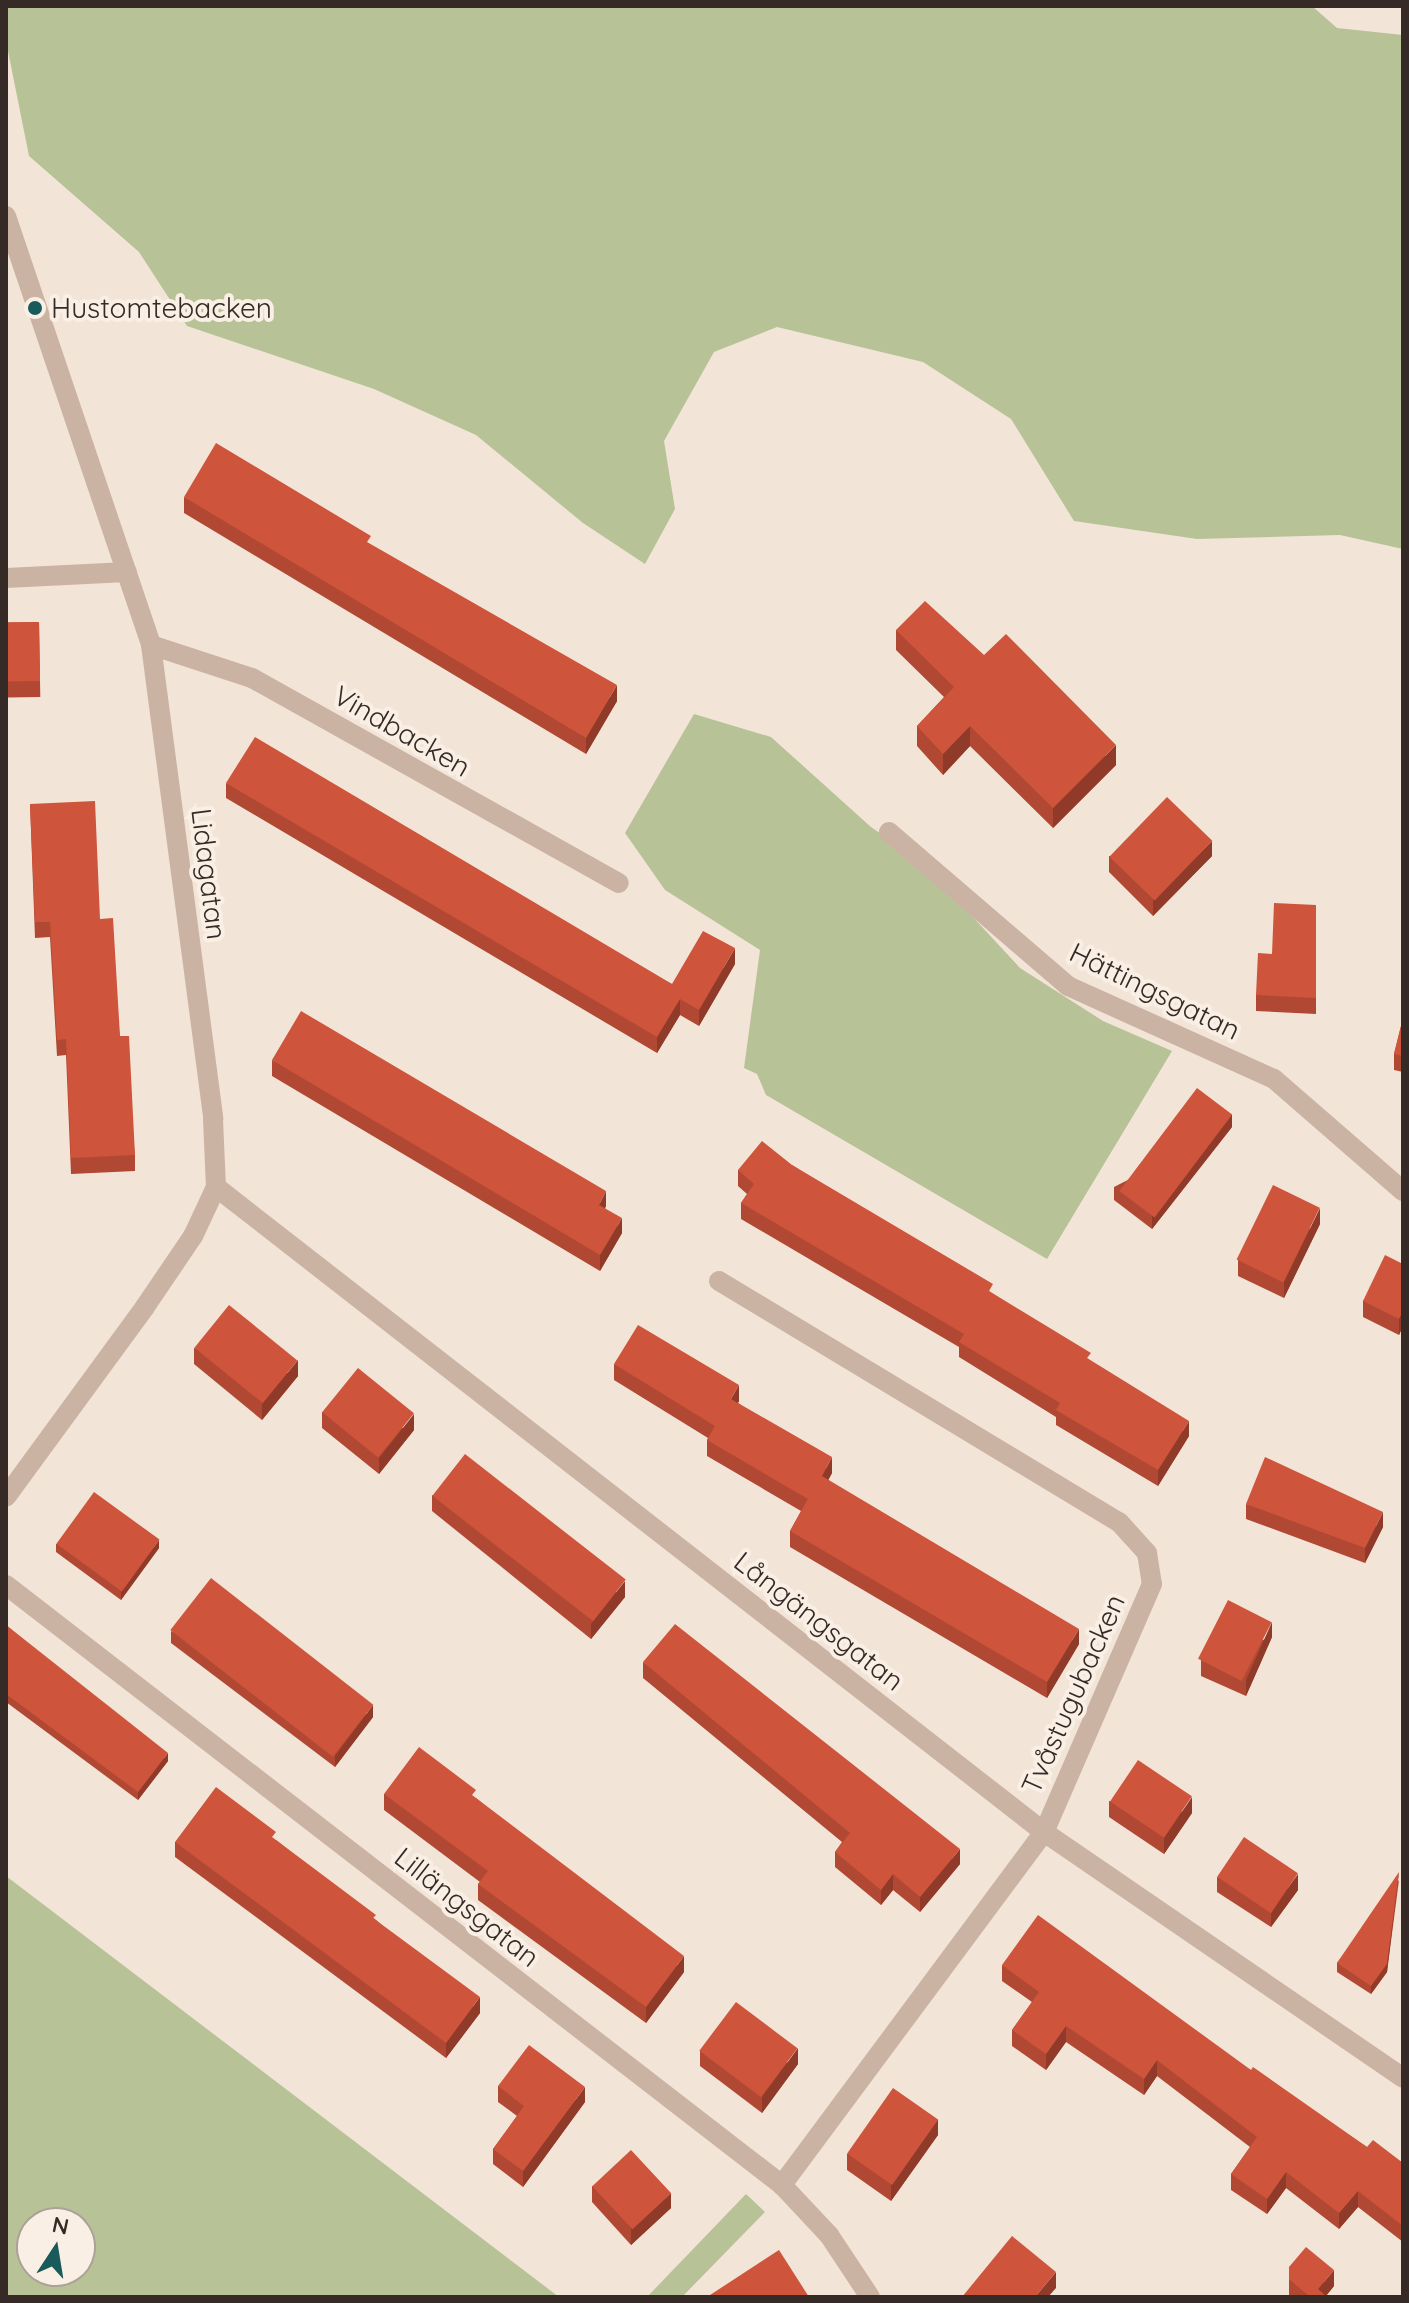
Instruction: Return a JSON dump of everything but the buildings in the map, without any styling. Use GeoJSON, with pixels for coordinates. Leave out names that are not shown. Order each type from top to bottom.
{"type":"FeatureCollection","features":[{"type":"Feature","properties":{"kind":"street","name":"Lidagatan"},"geometry":{"type":"LineString","coordinates":[[6,216],[151,645],[213,1119],[216,1187],[193,1236],[145,1307],[6,1497]]}},
{"type":"Feature","properties":{"kind":"street"},"geometry":{"type":"LineString","coordinates":[[6,578],[127,572]]}},
{"type":"Feature","properties":{"kind":"street","name":"Vindbacken"},"geometry":{"type":"LineString","coordinates":[[151,645],[252,678],[619,883]]}},
{"type":"Feature","properties":{"kind":"street","name":"Hättingsgatan"},"geometry":{"type":"LineString","coordinates":[[889,832],[1068,986],[1274,1079],[1403,1191]]}},
{"type":"Feature","properties":{"kind":"street","name":"Långängsgatan"},"geometry":{"type":"LineString","coordinates":[[216,1187],[1044,1832],[1403,2078]]}},
{"type":"Feature","properties":{"kind":"street","name":"Tvåstugubacken"},"geometry":{"type":"LineString","coordinates":[[719,1281],[1119,1522],[1147,1553],[1152,1584],[1044,1832],[782,2185]]}},
{"type":"Feature","properties":{"kind":"street","name":"Lillängsgatan"},"geometry":{"type":"LineString","coordinates":[[6,1585],[782,2185],[829,2235],[870,2297]]}},
{"type":"Feature","properties":{"kind":"green space"},"geometry":{"type":"Polygon","coordinates":[[[6,6],[1312,6],[1337,28],[1403,35],[1403,549],[1340,535],[1197,539],[1074,521],[1011,419],[923,362],[777,327],[714,352],[664,441],[675,509],[645,564],[583,523],[476,435],[374,389],[187,326],[139,252],[29,156],[6,41],[6,6]]]}},
{"type":"Feature","properties":{"kind":"green space"},"geometry":{"type":"Polygon","coordinates":[[[694,714],[771,737],[871,827],[922,862],[1020,968],[1103,1021],[1172,1051],[1047,1259],[766,1095],[757,1074],[744,1068],[760,950],[665,890],[625,833],[694,714]]]}},
{"type":"Feature","properties":{"kind":"green space"},"geometry":{"type":"Polygon","coordinates":[[[6,1876],[559,2297],[6,2297],[6,1876]]]}},
{"type":"Feature","properties":{"kind":"green space"},"geometry":{"type":"Polygon","coordinates":[[[746,2194],[765,2212],[682,2297],[647,2297],[746,2194]]]}},
{"type":"Feature","properties":{"kind":"place","name":"Hustomtebacken"},"geometry":{"type":"Point","coordinates":[35,308]}}]}
